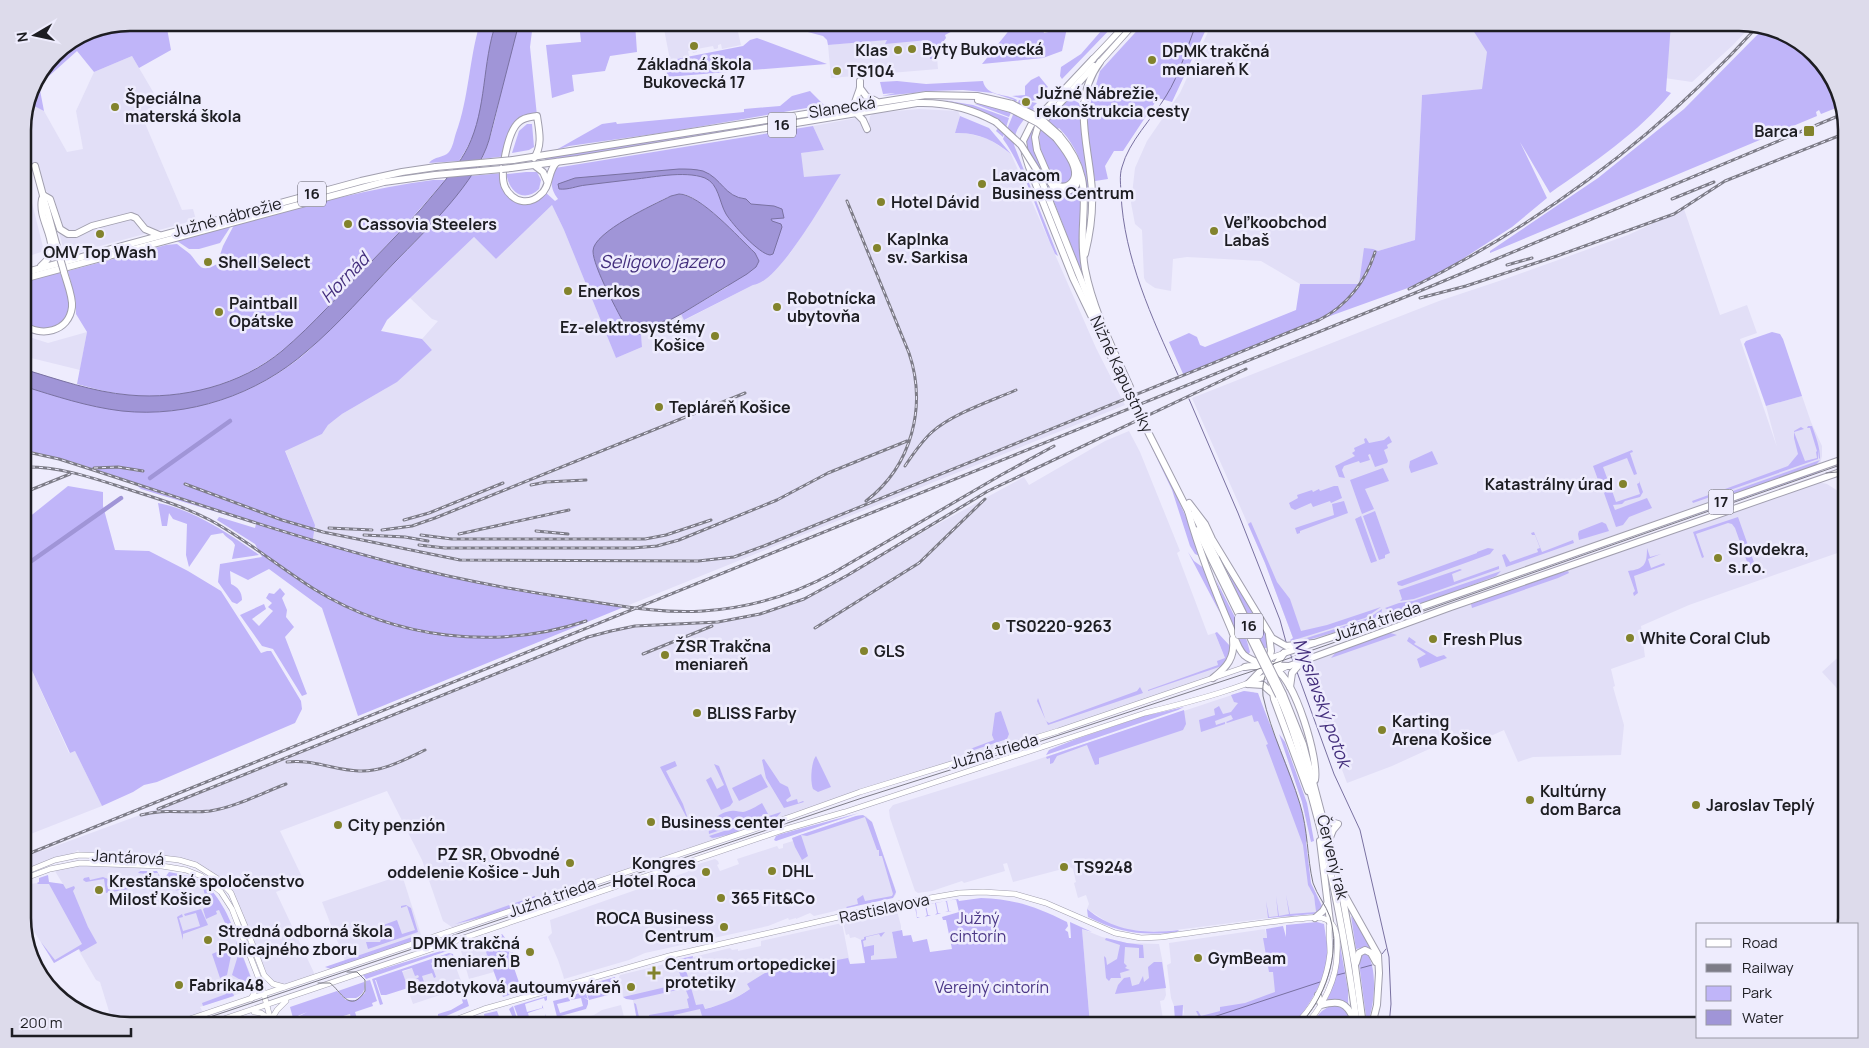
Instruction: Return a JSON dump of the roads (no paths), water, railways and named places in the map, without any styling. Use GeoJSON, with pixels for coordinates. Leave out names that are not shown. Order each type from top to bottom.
{"type":"FeatureCollection","features":[{"type":"Feature","properties":{"kind":"main road"},"geometry":{"type":"LineString","coordinates":[[1038,128],[1094,66],[1121,31]]}},
{"type":"Feature","properties":{"kind":"main road"},"geometry":{"type":"LineString","coordinates":[[1115,365],[1073,278],[1026,160],[1023,144],[1031,125],[1127,31]]}},
{"type":"Feature","properties":{"kind":"main road"},"geometry":{"type":"LineString","coordinates":[[1084,260],[1090,235],[1092,193],[1084,133],[1083,108],[1087,86],[1097,61]]}},
{"type":"Feature","properties":{"kind":"main road"},"geometry":{"type":"LineString","coordinates":[[854,105],[860,85],[866,96],[878,102]]}},
{"type":"Feature","properties":{"kind":"main road","name":"Slanecká"},"geometry":{"type":"LineString","coordinates":[[553,155],[854,105],[926,95],[955,94],[984,97],[1011,106]]}},
{"type":"Feature","properties":{"kind":"main road"},"geometry":{"type":"LineString","coordinates":[[925,103],[936,99],[984,101],[1011,106],[1038,123],[1057,136],[1070,159],[1075,175],[1072,182],[1065,186],[1059,186],[1050,182]]}},
{"type":"Feature","properties":{"kind":"main road","name":"Nižné Kapustníky"},"geometry":{"type":"LineString","coordinates":[[925,103],[958,106],[974,111],[996,122],[1018,141],[1028,155],[1038,172],[1115,365],[1189,503],[1211,559]]}},
{"type":"Feature","properties":{"kind":"main road","name":"Slanecká"},"geometry":{"type":"LineString","coordinates":[[534,161],[557,162],[856,112],[925,103]]}},
{"type":"Feature","properties":{"kind":"main road"},"geometry":{"type":"LineString","coordinates":[[856,112],[863,120],[867,130],[867,118],[870,110]]}},
{"type":"Feature","properties":{"kind":"main road"},"geometry":{"type":"LineString","coordinates":[[1041,115],[1035,137],[1036,146],[1052,187],[1059,191],[1073,189],[1080,176],[1078,164]]}},
{"type":"Feature","properties":{"kind":"main road"},"geometry":{"type":"LineString","coordinates":[[553,155],[543,147],[537,116],[527,117],[516,125],[510,135],[503,181],[510,195],[524,201],[531,201],[540,196],[544,191],[551,168],[557,162]]}},
{"type":"Feature","properties":{"kind":"main road","name":"16"},"geometry":{"type":"LineString","coordinates":[[1057,136],[1071,150],[1083,177],[1082,236],[1084,260]]}},
{"type":"Feature","properties":{"kind":"main road"},"geometry":{"type":"LineString","coordinates":[[540,138],[539,149],[534,161],[543,172],[547,183]]}},
{"type":"Feature","properties":{"kind":"main road","name":"Južné nábrežie"},"geometry":{"type":"LineString","coordinates":[[31,273],[38,268],[361,181],[402,172],[511,168],[553,155]]}},
{"type":"Feature","properties":{"kind":"main road","name":"Južné nábrežie"},"geometry":{"type":"LineString","coordinates":[[31,276],[351,190],[435,171],[513,160],[534,161]]}},
{"type":"Feature","properties":{"kind":"main road"},"geometry":{"type":"LineString","coordinates":[[31,329],[45,333],[56,330],[67,320],[72,305],[35,166]]}},
{"type":"Feature","properties":{"kind":"main road"},"geometry":{"type":"LineString","coordinates":[[43,195],[50,199],[60,229],[66,233],[76,234],[92,226],[131,216],[136,218],[144,228],[159,235]]}},
{"type":"Feature","properties":{"kind":"main road"},"geometry":{"type":"LineString","coordinates":[[38,268],[48,259],[52,251],[42,208],[43,195]]}},
{"type":"Feature","properties":{"kind":"main road","name":"Nižné Kapustníky"},"geometry":{"type":"LineString","coordinates":[[1084,260],[1090,288],[1128,388]]}},
{"type":"Feature","properties":{"kind":"main road","name":"Nižné Kapustníky"},"geometry":{"type":"LineString","coordinates":[[1156,442],[1211,559],[1281,695]]}},
{"type":"Feature","properties":{"kind":"main road","name":"Južná trieda"},"geometry":{"type":"LineString","coordinates":[[1293,648],[1378,622],[1838,461]]}},
{"type":"Feature","properties":{"kind":"main road","name":"Južná trieda"},"geometry":{"type":"LineString","coordinates":[[1290,668],[1300,662],[1838,473]]}},
{"type":"Feature","properties":{"kind":"main road"},"geometry":{"type":"LineString","coordinates":[[1189,503],[1205,524],[1268,631],[1276,641],[1293,648]]}},
{"type":"Feature","properties":{"kind":"main road"},"geometry":{"type":"LineString","coordinates":[[1211,559],[1211,576],[1243,654],[1259,662],[1268,663],[1290,687],[1302,714],[1315,759],[1316,774],[1314,784]]}},
{"type":"Feature","properties":{"kind":"main road"},"geometry":{"type":"LineString","coordinates":[[1213,678],[1228,665],[1232,658],[1234,646],[1232,630]]}},
{"type":"Feature","properties":{"kind":"main road"},"geometry":{"type":"LineString","coordinates":[[1248,684],[1268,663],[1271,646],[1268,631]]}},
{"type":"Feature","properties":{"kind":"main road"},"geometry":{"type":"LineString","coordinates":[[1272,693],[1275,670],[1285,653],[1293,648]]}},
{"type":"Feature","properties":{"kind":"main road"},"geometry":{"type":"LineString","coordinates":[[1245,667],[1268,663]]}},
{"type":"Feature","properties":{"kind":"main road"},"geometry":{"type":"LineString","coordinates":[[1275,670],[1290,668],[1290,687]]}},
{"type":"Feature","properties":{"kind":"main road"},"geometry":{"type":"LineString","coordinates":[[1248,684],[1263,684],[1272,693],[1304,784],[1313,801]]}},
{"type":"Feature","properties":{"kind":"main road","name":"Červený rak"},"geometry":{"type":"LineString","coordinates":[[1281,695],[1298,729],[1314,784],[1346,947],[1355,1017]]}},
{"type":"Feature","properties":{"kind":"main road","name":"Červený rak"},"geometry":{"type":"LineString","coordinates":[[1281,695],[1299,746],[1313,801],[1329,840],[1341,888],[1362,1017]]}},
{"type":"Feature","properties":{"kind":"main road"},"geometry":{"type":"LineString","coordinates":[[1329,840],[1338,824],[1321,821],[1330,922]]}},
{"type":"Feature","properties":{"kind":"main road"},"geometry":{"type":"LineString","coordinates":[[1341,888],[1378,955],[1379,981],[1374,1017]]}},
{"type":"Feature","properties":{"kind":"main road"},"geometry":{"type":"LineString","coordinates":[[1315,918],[1323,911],[1327,900]]}},
{"type":"Feature","properties":{"kind":"main road"},"geometry":{"type":"LineString","coordinates":[[1355,966],[1359,954],[1367,950],[1373,955],[1379,973]]}},
{"type":"Feature","properties":{"kind":"main road"},"geometry":{"type":"LineString","coordinates":[[1318,995],[1321,1005],[1335,1002],[1344,1005],[1353,1017]]}},
{"type":"Feature","properties":{"kind":"street"},"geometry":{"type":"LineString","coordinates":[[1268,663],[1285,653]]}},
{"type":"Feature","properties":{"kind":"street","name":"Južná trieda"},"geometry":{"type":"LineString","coordinates":[[198,1017],[860,792],[1022,743],[1259,662]]}},
{"type":"Feature","properties":{"kind":"street","name":"Južná trieda"},"geometry":{"type":"LineString","coordinates":[[235,1017],[786,830],[1145,713],[1185,704],[1248,684],[1275,670]]}},
{"type":"Feature","properties":{"kind":"street","name":"Jantárová"},"geometry":{"type":"LineString","coordinates":[[31,870],[55,860],[79,856],[162,858],[196,865],[218,879],[231,893],[264,975]]}},
{"type":"Feature","properties":{"kind":"street","name":"Jantárová"},"geometry":{"type":"LineString","coordinates":[[31,876],[53,868],[80,863],[162,866],[194,872],[209,881],[226,899],[257,971],[264,994]]}},
{"type":"Feature","properties":{"kind":"street","name":"Rastislavova"},"geometry":{"type":"LineString","coordinates":[[463,1017],[484,1008],[669,956],[895,904],[959,893],[1009,893],[1022,896],[1046,903],[1102,929],[1141,938],[1162,937],[1257,923],[1315,918],[1323,918],[1330,922]]}},
{"type":"Feature","properties":{"kind":"street"},"geometry":{"type":"LineString","coordinates":[[1302,1017],[1318,995],[1328,964],[1330,922]]}},
{"type":"Feature","properties":{"kind":"street"},"geometry":{"type":"LineString","coordinates":[[1312,1017],[1321,1005],[1330,986],[1337,957],[1336,932],[1330,922]]}},
{"type":"Feature","properties":{"kind":"street"},"geometry":{"type":"LineString","coordinates":[[250,999],[257,987],[257,971]]}},
{"type":"Feature","properties":{"kind":"street"},"geometry":{"type":"LineString","coordinates":[[264,975],[273,984],[285,987]]}},
{"type":"Feature","properties":{"kind":"street"},"geometry":{"type":"LineString","coordinates":[[264,975],[266,988],[264,994],[270,1017]]}},
{"type":"Feature","properties":{"kind":"street"},"geometry":{"type":"LineString","coordinates":[[275,1017],[281,1005],[292,998]]}},
{"type":"Feature","properties":{"kind":"street"},"geometry":{"type":"LineString","coordinates":[[251,1012],[261,1013],[265,1017]]}},
{"type":"Feature","properties":{"kind":"water"},"geometry":{"type":"Polygon","coordinates":[[[494,31],[517,31],[489,140],[483,156],[462,189],[435,221],[352,308],[307,351],[266,380],[244,391],[196,407],[172,411],[147,412],[109,409],[72,401],[31,388],[31,371],[102,391],[129,395],[170,395],[210,388],[230,381],[266,363],[282,351],[316,319],[404,227],[454,170],[468,147],[474,132],[482,101],[494,31]]]}},
{"type":"Feature","properties":{"kind":"water"},"geometry":{"type":"Polygon","coordinates":[[[679,169],[703,171],[715,178],[733,195],[746,199],[751,204],[774,206],[782,209],[784,218],[771,219],[781,224],[782,227],[773,254],[770,255],[759,250],[740,231],[726,214],[713,184],[705,178],[687,175],[667,175],[563,189],[559,189],[558,184],[575,178],[679,169]]]}},
{"type":"Feature","properties":{"kind":"water","name":"Seligovo jazero"},"geometry":{"type":"Polygon","coordinates":[[[679,194],[688,196],[708,209],[755,253],[759,261],[756,267],[747,274],[681,314],[670,320],[660,322],[651,330],[641,334],[631,333],[627,329],[607,290],[597,268],[593,251],[596,244],[613,227],[652,205],[679,194]]]}},
{"type":"Feature","properties":{"kind":"waterway","name":"Myslavský potok"},"geometry":{"type":"LineString","coordinates":[[1178,375],[1149,310],[1133,264],[1123,218],[1120,177],[1125,157],[1130,148],[1166,96],[1175,79],[1194,31]]}},
{"type":"Feature","properties":{"kind":"waterway","name":"Myslavský potok"},"geometry":{"type":"LineString","coordinates":[[1189,399],[1238,513],[1280,620],[1286,642]]}},
{"type":"Feature","properties":{"kind":"waterway"},"geometry":{"type":"LineString","coordinates":[[150,478],[230,421]]}},
{"type":"Feature","properties":{"kind":"waterway"},"geometry":{"type":"LineString","coordinates":[[31,561],[121,498]]}},
{"type":"Feature","properties":{"kind":"waterway","name":"Myslavský potok"},"geometry":{"type":"LineString","coordinates":[[1290,653],[1293,661]]}},
{"type":"Feature","properties":{"kind":"waterway","name":"Myslavský potok"},"geometry":{"type":"LineString","coordinates":[[1297,672],[1334,774],[1360,830],[1389,957],[1390,1017]]}},
{"type":"Feature","properties":{"kind":"waterway","name":"Myslavský potok"},"geometry":{"type":"LineString","coordinates":[[1382,954],[1386,949]]}},
{"type":"Feature","properties":{"kind":"waterway"},"geometry":{"type":"LineString","coordinates":[[1361,968],[1372,965]]}},
{"type":"Feature","properties":{"kind":"waterway"},"geometry":{"type":"LineString","coordinates":[[1337,975],[1345,973]]}},
{"type":"Feature","properties":{"kind":"waterway"},"geometry":{"type":"LineString","coordinates":[[1213,1017],[1320,982]]}},
{"type":"Feature","properties":{"kind":"tram line"},"geometry":{"type":"LineString","coordinates":[[210,1017],[862,798],[1247,673],[1838,466]]}},
{"type":"Feature","properties":{"kind":"tram line"},"geometry":{"type":"LineString","coordinates":[[1826,473],[1838,473]]}},
{"type":"Feature","properties":{"kind":"tram line"},"geometry":{"type":"LineString","coordinates":[[1275,663],[1268,670],[1264,678],[1263,696],[1266,710],[1300,804],[1305,824],[1313,883],[1330,917],[1333,931],[1332,961],[1328,975],[1323,989],[1306,1017]]}},
{"type":"Feature","properties":{"kind":"tram line"},"geometry":{"type":"LineString","coordinates":[[318,983],[330,983],[346,999],[355,1001],[365,991],[365,980],[357,972],[347,972]]}},
{"type":"Feature","properties":{"kind":"railway"},"geometry":{"type":"LineString","coordinates":[[1409,289],[1458,264],[1505,236],[1595,174],[1680,104],[1752,32]]}},
{"type":"Feature","properties":{"kind":"railway"},"geometry":{"type":"LineString","coordinates":[[31,853],[1415,293],[1837,117]]}},
{"type":"Feature","properties":{"kind":"railway"},"geometry":{"type":"LineString","coordinates":[[1420,298],[1466,286],[1557,256],[1674,214],[1725,181],[1838,136]]}},
{"type":"Feature","properties":{"kind":"railway"},"geometry":{"type":"LineString","coordinates":[[1672,199],[1714,182]]}},
{"type":"Feature","properties":{"kind":"railway"},"geometry":{"type":"LineString","coordinates":[[847,201],[909,353],[914,373],[916,394],[912,434],[905,453],[895,471],[882,487],[866,501]]}},
{"type":"Feature","properties":{"kind":"railway"},"geometry":{"type":"LineString","coordinates":[[185,484],[282,520],[323,532],[460,560],[698,561],[734,557],[1319,320],[1338,308],[1354,292],[1361,283],[1375,252]]}},
{"type":"Feature","properties":{"kind":"railway"},"geometry":{"type":"LineString","coordinates":[[1507,265],[1532,258]]}},
{"type":"Feature","properties":{"kind":"railway"},"geometry":{"type":"LineString","coordinates":[[158,809],[588,637],[635,626],[718,622],[760,614],[804,599],[848,575],[988,491],[1246,369]]}},
{"type":"Feature","properties":{"kind":"railway"},"geometry":{"type":"LineString","coordinates":[[905,466],[924,440],[940,425],[972,408],[1016,390]]}},
{"type":"Feature","properties":{"kind":"railway"},"geometry":{"type":"LineString","coordinates":[[382,530],[412,526],[435,518],[745,393]]}},
{"type":"Feature","properties":{"kind":"railway"},"geometry":{"type":"LineString","coordinates":[[419,545],[445,548],[633,548],[657,546],[679,540],[777,500],[828,473],[907,441]]}},
{"type":"Feature","properties":{"kind":"railway"},"geometry":{"type":"LineString","coordinates":[[31,453],[59,459],[265,526],[413,568],[482,583],[552,595],[639,608],[687,612],[737,607],[754,603],[786,594],[818,581],[1054,446]]}},
{"type":"Feature","properties":{"kind":"railway"},"geometry":{"type":"LineString","coordinates":[[31,467],[83,475],[188,510],[224,528],[314,589],[345,606],[378,619],[412,629],[447,635],[517,636],[552,630],[586,621]]}},
{"type":"Feature","properties":{"kind":"railway"},"geometry":{"type":"LineString","coordinates":[[94,468],[118,467],[143,471]]}},
{"type":"Feature","properties":{"kind":"railway"},"geometry":{"type":"LineString","coordinates":[[31,490],[70,474]]}},
{"type":"Feature","properties":{"kind":"railway"},"geometry":{"type":"LineString","coordinates":[[531,485],[546,482],[586,480]]}},
{"type":"Feature","properties":{"kind":"railway"},"geometry":{"type":"LineString","coordinates":[[404,520],[429,513],[503,483]]}},
{"type":"Feature","properties":{"kind":"railway"},"geometry":{"type":"LineString","coordinates":[[815,628],[919,563],[985,499]]}},
{"type":"Feature","properties":{"kind":"railway"},"geometry":{"type":"LineString","coordinates":[[459,534],[569,510]]}},
{"type":"Feature","properties":{"kind":"railway"},"geometry":{"type":"LineString","coordinates":[[421,535],[452,539],[645,539],[666,535],[711,520]]}},
{"type":"Feature","properties":{"kind":"railway"},"geometry":{"type":"LineString","coordinates":[[329,528],[372,530]]}},
{"type":"Feature","properties":{"kind":"railway"},"geometry":{"type":"LineString","coordinates":[[536,531],[568,534]]}},
{"type":"Feature","properties":{"kind":"railway"},"geometry":{"type":"LineString","coordinates":[[364,535],[405,537],[428,541]]}},
{"type":"Feature","properties":{"kind":"railway"},"geometry":{"type":"LineString","coordinates":[[643,654],[712,626]]}},
{"type":"Feature","properties":{"kind":"railway"},"geometry":{"type":"LineString","coordinates":[[287,762],[296,761],[368,771],[393,765],[425,750]]}},
{"type":"Feature","properties":{"kind":"railway"},"geometry":{"type":"LineString","coordinates":[[141,815],[158,812],[201,812],[220,809],[286,784]]}},
{"type":"Feature","properties":{"kind":"place","name":"Základná škola Bukovecká 17"},"geometry":{"type":"Point","coordinates":[694,46]}},
{"type":"Feature","properties":{"kind":"place","name":"Byty Bukovecká"},"geometry":{"type":"Point","coordinates":[912,49]}},
{"type":"Feature","properties":{"kind":"place","name":"Klas"},"geometry":{"type":"Point","coordinates":[898,50]}},
{"type":"Feature","properties":{"kind":"place","name":"DPMK trakčná meniareň K"},"geometry":{"type":"Point","coordinates":[1152,60]}},
{"type":"Feature","properties":{"kind":"place","name":"TS104"},"geometry":{"type":"Point","coordinates":[837,71]}},
{"type":"Feature","properties":{"kind":"place","name":"Južné Nábrežie, rekonštrukcia cesty"},"geometry":{"type":"Point","coordinates":[1026,102]}},
{"type":"Feature","properties":{"kind":"place","name":"Špeciálna materská škola"},"geometry":{"type":"Point","coordinates":[115,107]}},
{"type":"Feature","properties":{"kind":"place","name":"Barca"},"geometry":{"type":"Point","coordinates":[1809,131]}},
{"type":"Feature","properties":{"kind":"place","name":"Lavacom Business Centrum"},"geometry":{"type":"Point","coordinates":[982,184]}},
{"type":"Feature","properties":{"kind":"place","name":"Hotel Dávid"},"geometry":{"type":"Point","coordinates":[881,202]}},
{"type":"Feature","properties":{"kind":"place","name":"Cassovia Steelers"},"geometry":{"type":"Point","coordinates":[348,224]}},
{"type":"Feature","properties":{"kind":"place","name":"Veľkoobchod Labaš"},"geometry":{"type":"Point","coordinates":[1214,231]}},
{"type":"Feature","properties":{"kind":"place","name":"OMV Top Wash"},"geometry":{"type":"Point","coordinates":[100,234]}},
{"type":"Feature","properties":{"kind":"place","name":"Kaplnka sv. Sarkisa"},"geometry":{"type":"Point","coordinates":[877,248]}},
{"type":"Feature","properties":{"kind":"place","name":"Shell Select"},"geometry":{"type":"Point","coordinates":[208,262]}},
{"type":"Feature","properties":{"kind":"place","name":"Enerkos"},"geometry":{"type":"Point","coordinates":[568,291]}},
{"type":"Feature","properties":{"kind":"place","name":"Robotnícka ubytovňa"},"geometry":{"type":"Point","coordinates":[777,307]}},
{"type":"Feature","properties":{"kind":"place","name":"Paintball Opátske"},"geometry":{"type":"Point","coordinates":[219,312]}},
{"type":"Feature","properties":{"kind":"place","name":"Ez-elektrosystémy Košice"},"geometry":{"type":"Point","coordinates":[715,336]}},
{"type":"Feature","properties":{"kind":"place","name":"Tepláreň Košice"},"geometry":{"type":"Point","coordinates":[659,407]}},
{"type":"Feature","properties":{"kind":"place","name":"Katastrálny úrad"},"geometry":{"type":"Point","coordinates":[1623,484]}},
{"type":"Feature","properties":{"kind":"place","name":"Slovdekra, s.r.o."},"geometry":{"type":"Point","coordinates":[1718,558]}},
{"type":"Feature","properties":{"kind":"place","name":"TS0220-9263"},"geometry":{"type":"Point","coordinates":[996,626]}},
{"type":"Feature","properties":{"kind":"place","name":"White Coral Club"},"geometry":{"type":"Point","coordinates":[1630,638]}},
{"type":"Feature","properties":{"kind":"place","name":"Fresh Plus"},"geometry":{"type":"Point","coordinates":[1433,639]}},
{"type":"Feature","properties":{"kind":"place","name":"GLS"},"geometry":{"type":"Point","coordinates":[864,651]}},
{"type":"Feature","properties":{"kind":"place","name":"ŽSR Trakčna meniareň"},"geometry":{"type":"Point","coordinates":[665,655]}},
{"type":"Feature","properties":{"kind":"place","name":"BLISS Farby"},"geometry":{"type":"Point","coordinates":[697,713]}},
{"type":"Feature","properties":{"kind":"place","name":"Karting Arena Košice"},"geometry":{"type":"Point","coordinates":[1382,730]}},
{"type":"Feature","properties":{"kind":"place","name":"Kultúrny dom Barca"},"geometry":{"type":"Point","coordinates":[1530,800]}},
{"type":"Feature","properties":{"kind":"place","name":"Jaroslav Teplý"},"geometry":{"type":"Point","coordinates":[1696,805]}},
{"type":"Feature","properties":{"kind":"place","name":"Business center"},"geometry":{"type":"Point","coordinates":[651,822]}},
{"type":"Feature","properties":{"kind":"place","name":"City penzión"},"geometry":{"type":"Point","coordinates":[338,825]}},
{"type":"Feature","properties":{"kind":"place","name":"PZ SR, Obvodné oddelenie Košice - Juh"},"geometry":{"type":"Point","coordinates":[570,863]}},
{"type":"Feature","properties":{"kind":"place","name":"TS9248"},"geometry":{"type":"Point","coordinates":[1064,867]}},
{"type":"Feature","properties":{"kind":"place","name":"DHL"},"geometry":{"type":"Point","coordinates":[772,871]}},
{"type":"Feature","properties":{"kind":"place","name":"Kongres Hotel Roca"},"geometry":{"type":"Point","coordinates":[706,872]}},
{"type":"Feature","properties":{"kind":"place","name":"Kresťanské spoločenstvo Milosť Košice"},"geometry":{"type":"Point","coordinates":[99,890]}},
{"type":"Feature","properties":{"kind":"place","name":"365 Fit&Co"},"geometry":{"type":"Point","coordinates":[721,898]}},
{"type":"Feature","properties":{"kind":"place","name":"ROCA Business Centrum"},"geometry":{"type":"Point","coordinates":[724,927]}},
{"type":"Feature","properties":{"kind":"place","name":"Stredná odborná škola Policajného zboru"},"geometry":{"type":"Point","coordinates":[208,940]}},
{"type":"Feature","properties":{"kind":"place","name":"DPMK trakčná meniareň B"},"geometry":{"type":"Point","coordinates":[530,952]}},
{"type":"Feature","properties":{"kind":"place","name":"GymBeam"},"geometry":{"type":"Point","coordinates":[1198,958]}},
{"type":"Feature","properties":{"kind":"place","name":"Centrum ortopedickej protetiky"},"geometry":{"type":"Point","coordinates":[654,973]}},
{"type":"Feature","properties":{"kind":"place","name":"Fabrika48"},"geometry":{"type":"Point","coordinates":[179,985]}},
{"type":"Feature","properties":{"kind":"place","name":"Bezdotyková autoumyváreň"},"geometry":{"type":"Point","coordinates":[631,987]}},
{"type":"Feature","properties":{"kind":"water label","name":"Hornád"},"geometry":{"type":"Point","coordinates":[345,278]}},
{"type":"Feature","properties":{"kind":"park label","name":"Južný cintorín"},"geometry":{"type":"Point","coordinates":[978,927]}},
{"type":"Feature","properties":{"kind":"park label","name":"Verejný cintorín"},"geometry":{"type":"Point","coordinates":[992,987]}}]}
